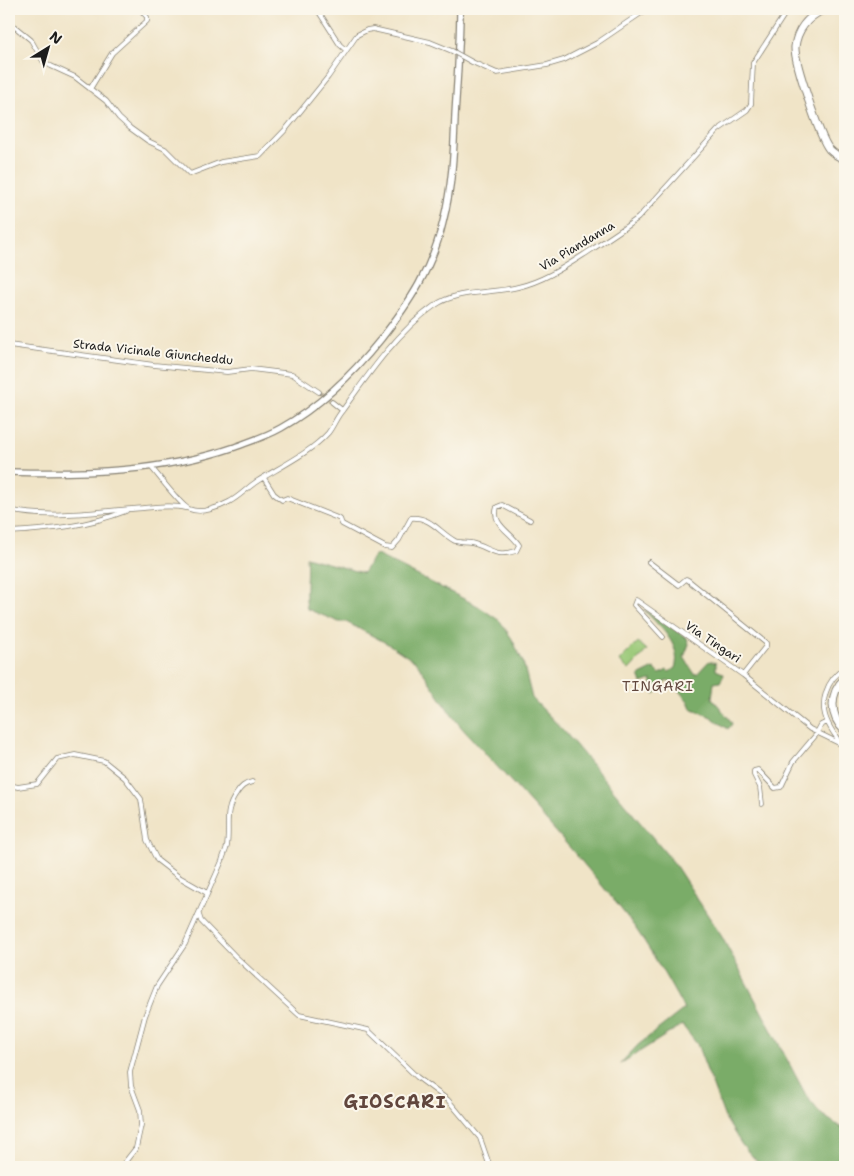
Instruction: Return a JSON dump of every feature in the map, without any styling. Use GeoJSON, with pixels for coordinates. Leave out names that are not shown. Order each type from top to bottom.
{"type":"FeatureCollection","features":[{"type":"Feature","properties":{"kind":"highway"},"geometry":{"type":"LineString","coordinates":[[824,9],[809,18],[801,29],[795,49],[796,61],[820,133],[828,148],[837,156],[845,159]]}},
{"type":"Feature","properties":{"kind":"highway"},"geometry":{"type":"LineString","coordinates":[[845,678],[838,684],[833,698],[833,712],[845,731]]}},
{"type":"Feature","properties":{"kind":"main road"},"geometry":{"type":"LineString","coordinates":[[9,472],[72,473],[115,471],[150,467],[214,454],[254,440],[298,418],[324,398],[360,364],[409,302],[430,261],[443,224],[454,154],[460,9]]}},
{"type":"Feature","properties":{"kind":"street"},"geometry":{"type":"LineString","coordinates":[[90,89],[112,53],[147,21],[147,17],[140,9]]}},
{"type":"Feature","properties":{"kind":"street"},"geometry":{"type":"LineString","coordinates":[[317,9],[340,46],[346,50]]}},
{"type":"Feature","properties":{"kind":"street"},"geometry":{"type":"LineString","coordinates":[[9,22],[31,40],[43,61],[75,77],[106,101],[119,118],[130,128],[148,141],[164,149],[190,174],[221,162],[260,156],[286,129],[328,77],[357,36],[367,30],[373,28],[430,42],[452,50],[472,62],[497,73],[547,65],[564,60],[597,43],[647,9]]}},
{"type":"Feature","properties":{"kind":"street","name":"Via Piandanna"},"geometry":{"type":"LineString","coordinates":[[9,510],[21,513],[59,514],[179,507],[198,511],[229,502],[246,491],[255,482],[318,442],[329,432],[342,410],[378,362],[416,320],[433,306],[442,300],[517,287],[552,275],[623,230],[638,218],[718,130],[728,121],[747,110],[752,104],[753,63],[788,9]]}},
{"type":"Feature","properties":{"kind":"street","name":"Strada Vicinale Giuncheddu"},"geometry":{"type":"LineString","coordinates":[[9,345],[154,365],[227,372],[251,369],[292,374],[319,392]]}},
{"type":"Feature","properties":{"kind":"street"},"geometry":{"type":"LineString","coordinates":[[332,402],[342,410]]}},
{"type":"Feature","properties":{"kind":"street"},"geometry":{"type":"LineString","coordinates":[[150,467],[187,508]]}},
{"type":"Feature","properties":{"kind":"street"},"geometry":{"type":"LineString","coordinates":[[264,478],[274,494],[282,500],[287,498],[340,519],[342,524],[385,547],[392,548],[399,540],[411,518],[421,517],[457,542],[472,543],[500,554],[509,553],[516,551],[519,545],[515,538],[497,522],[495,513],[497,507],[502,505],[530,520]]}},
{"type":"Feature","properties":{"kind":"street"},"geometry":{"type":"LineString","coordinates":[[9,532],[54,530],[112,516],[130,509]]}},
{"type":"Feature","properties":{"kind":"street"},"geometry":{"type":"LineString","coordinates":[[649,562],[679,585],[686,579],[688,580],[766,643],[766,646],[743,675]]}},
{"type":"Feature","properties":{"kind":"street","name":"Via Tingari"},"geometry":{"type":"LineString","coordinates":[[663,637],[634,604],[636,600],[743,675],[816,732],[845,746]]}},
{"type":"Feature","properties":{"kind":"street"},"geometry":{"type":"LineString","coordinates":[[762,804],[760,787],[754,776],[754,771],[758,770],[775,788],[781,787],[793,762],[821,725],[827,722],[823,706],[825,694],[834,677],[845,668]]}},
{"type":"Feature","properties":{"kind":"street","name":"Via Tingari"},"geometry":{"type":"LineString","coordinates":[[827,722],[840,743]]}},
{"type":"Feature","properties":{"kind":"street"},"geometry":{"type":"LineString","coordinates":[[9,785],[18,787],[37,784],[56,759],[76,755],[104,761],[125,778],[140,799],[147,840],[157,860],[179,877],[207,893]]}},
{"type":"Feature","properties":{"kind":"street"},"geometry":{"type":"LineString","coordinates":[[121,1167],[136,1148],[141,1125],[140,1110],[131,1086],[130,1072],[145,1016],[157,986],[185,944],[211,887],[226,848],[228,810],[232,800],[246,783],[252,782]]}},
{"type":"Feature","properties":{"kind":"street"},"geometry":{"type":"LineString","coordinates":[[199,915],[201,921],[235,956],[299,1015],[368,1030],[417,1077],[448,1100],[480,1138],[490,1167]]}},
{"type":"Feature","properties":{"kind":"green space"},"geometry":{"type":"Polygon","coordinates":[[[375,554],[478,606],[500,621],[512,639],[523,662],[532,698],[564,731],[674,863],[722,937],[807,1097],[821,1114],[845,1130],[845,1167],[762,1167],[742,1145],[725,1118],[697,1044],[682,1025],[620,1064],[638,1045],[684,1009],[636,928],[540,814],[461,727],[417,663],[390,645],[346,622],[339,622],[307,609],[306,557],[363,573],[375,554]]]}},
{"type":"Feature","properties":{"kind":"green space"},"geometry":{"type":"Polygon","coordinates":[[[643,609],[687,638],[689,644],[684,657],[694,673],[697,674],[709,661],[716,663],[716,670],[724,675],[720,682],[714,683],[712,698],[730,720],[732,724],[728,729],[711,717],[691,708],[688,701],[670,681],[665,682],[660,690],[654,694],[651,690],[652,681],[642,683],[640,675],[654,668],[660,674],[667,670],[669,672],[675,668],[676,659],[672,643],[643,609]]]}},
{"type":"Feature","properties":{"kind":"green space"},"geometry":{"type":"Polygon","coordinates":[[[638,642],[647,650],[629,670],[619,661],[638,642]]]}},
{"type":"Feature","properties":{"kind":"tunnel"},"geometry":{"type":"LineString","coordinates":[[319,392],[332,402]]}},
{"type":"Feature","properties":{"kind":"district","name":"TINGARI"},"geometry":{"type":"Point","coordinates":[658,686]}},
{"type":"Feature","properties":{"kind":"district","name":"GIOSCARI"},"geometry":{"type":"Point","coordinates":[395,1102]}}]}
